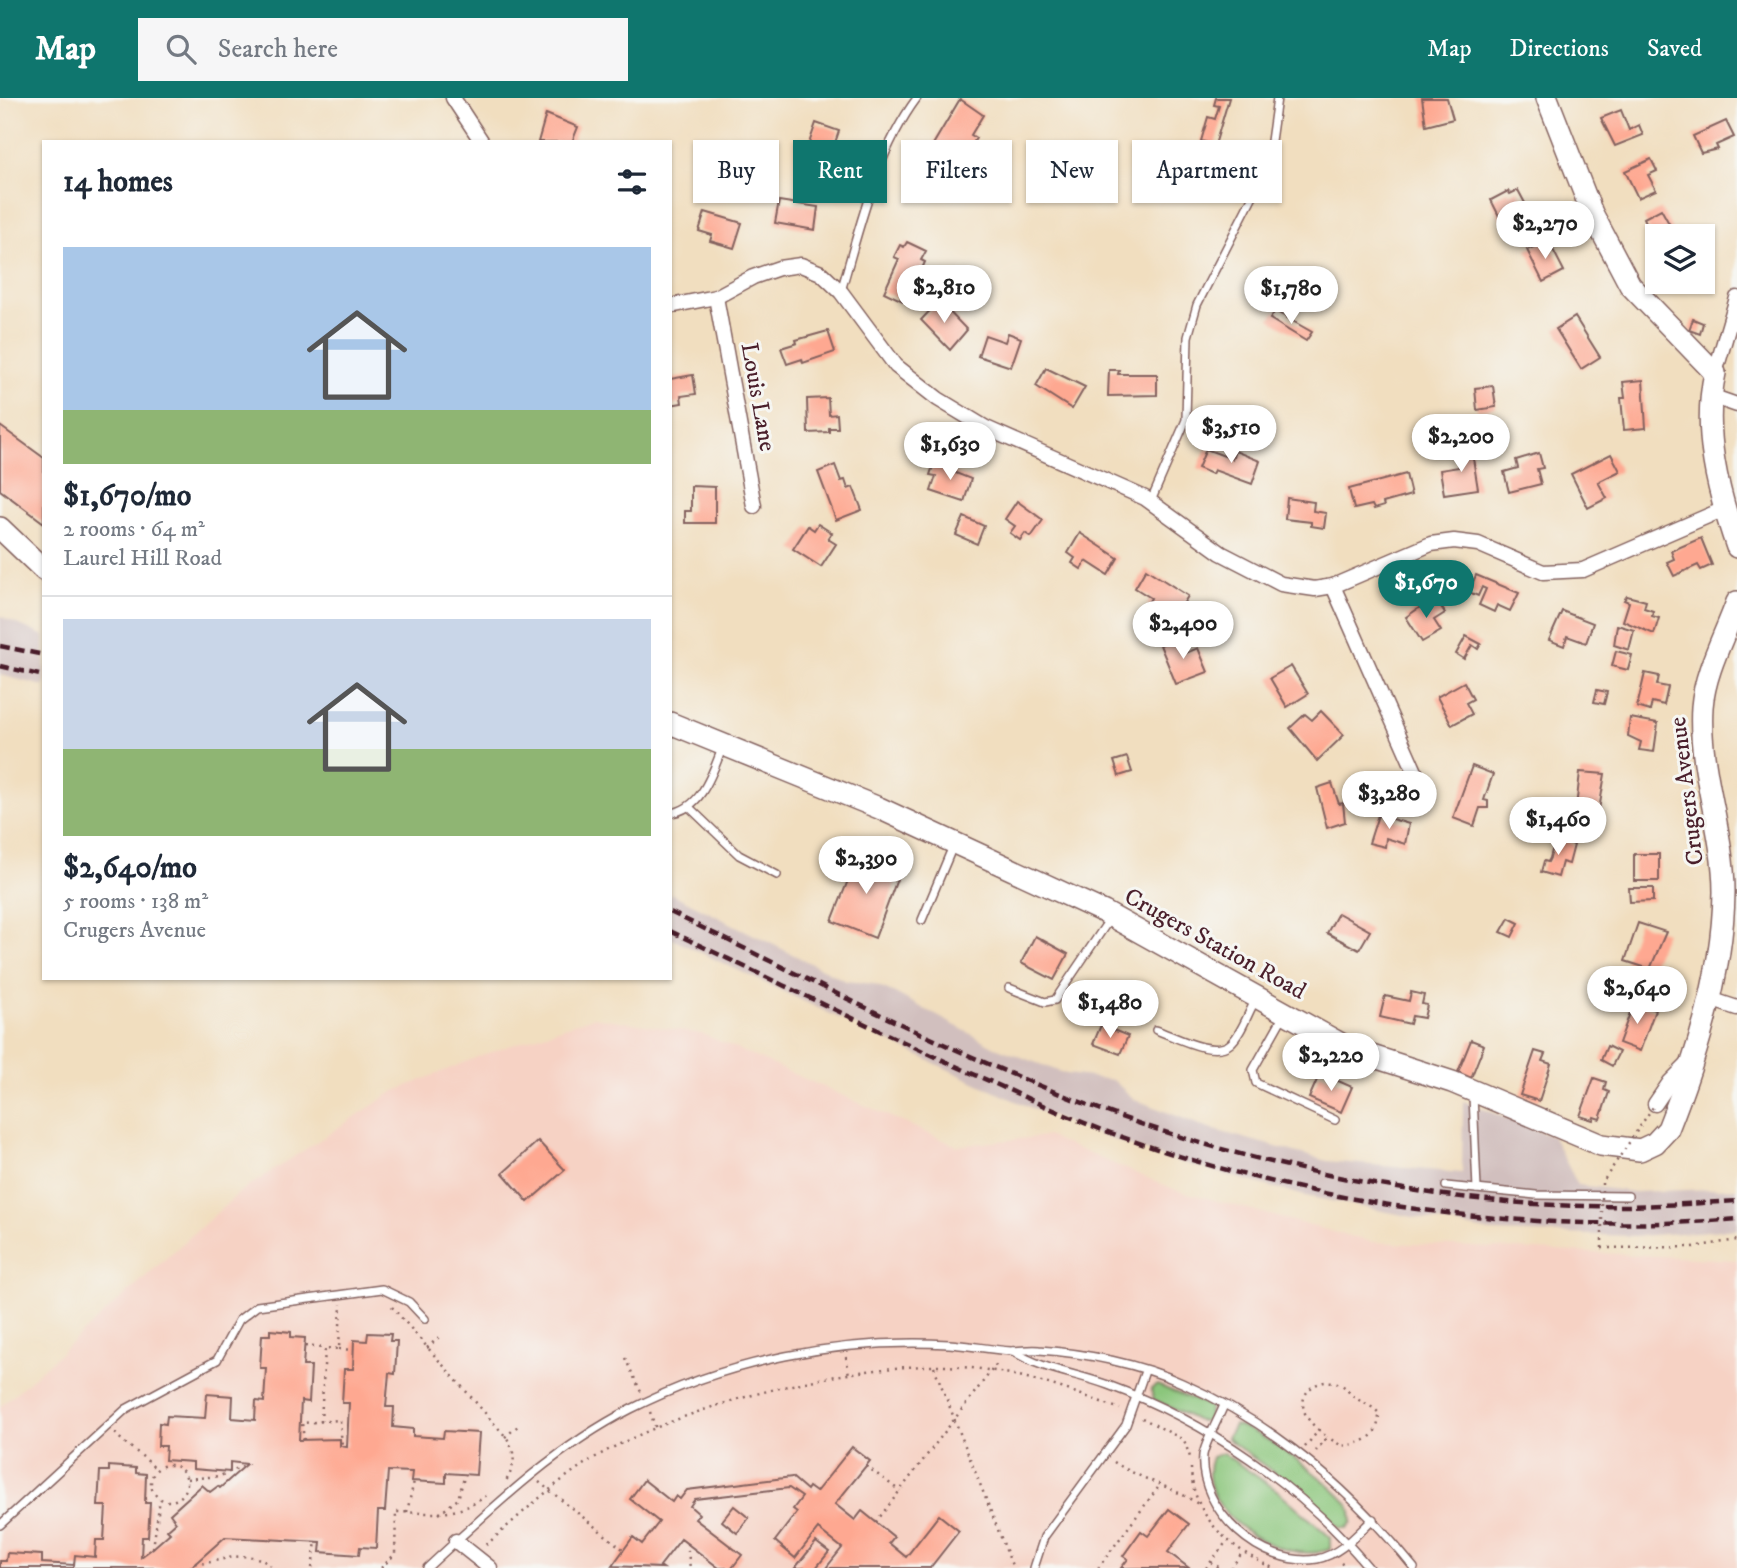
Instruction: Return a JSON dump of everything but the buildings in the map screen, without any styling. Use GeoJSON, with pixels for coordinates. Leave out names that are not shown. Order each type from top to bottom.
{"type":"FeatureCollection","features":[{"type":"Feature","properties":{"kind":"street"},"geometry":{"type":"LineString","coordinates":[[453,98],[481,140]]}},
{"type":"Feature","properties":{"kind":"street"},"geometry":{"type":"LineString","coordinates":[[1547,98],[1592,213],[1630,285],[1715,373]]}},
{"type":"Feature","properties":{"kind":"street"},"geometry":{"type":"LineString","coordinates":[[672,306],[716,297],[753,277],[779,268],[801,265],[821,273],[841,292],[896,366],[938,399],[986,428],[1151,502],[1221,553],[1281,584],[1315,590],[1333,586],[1431,544],[1454,541],[1478,544],[1543,572],[1583,570],[1724,509]]}},
{"type":"Feature","properties":{"kind":"street","name":"Louis Lane"},"geometry":{"type":"LineString","coordinates":[[716,297],[754,506]]}},
{"type":"Feature","properties":{"kind":"street"},"geometry":{"type":"LineString","coordinates":[[1737,298],[1715,373],[1712,396],[1713,449],[1724,509],[1737,547]]}},
{"type":"Feature","properties":{"kind":"street"},"geometry":{"type":"LineString","coordinates":[[1712,396],[1737,405]]}},
{"type":"Feature","properties":{"kind":"street"},"geometry":{"type":"LineString","coordinates":[[0,528],[42,568]]}},
{"type":"Feature","properties":{"kind":"street"},"geometry":{"type":"LineString","coordinates":[[1333,586],[1417,776]]}},
{"type":"Feature","properties":{"kind":"street","name":"Crugers Avenue"},"geometry":{"type":"LineString","coordinates":[[1691,1061],[1710,999],[1723,924],[1723,863],[1705,762],[1702,706],[1709,674],[1737,601]]}},
{"type":"Feature","properties":{"kind":"street","name":"Crugers Station Road"},"geometry":{"type":"LineString","coordinates":[[672,724],[954,842],[1112,917],[1350,1049],[1473,1091],[1581,1139],[1618,1149],[1640,1150],[1655,1143],[1668,1129],[1691,1061]]}},
{"type":"Feature","properties":{"kind":"street"},"geometry":{"type":"LineString","coordinates":[[1710,999],[1737,1008]]}},
{"type":"Feature","properties":{"kind":"street"},"geometry":{"type":"LineString","coordinates":[[1655,1104],[1670,1082],[1691,1061]]}},
{"type":"Feature","properties":{"kind":"street"},"geometry":{"type":"LineString","coordinates":[[456,1541],[490,1568]]}},
{"type":"Feature","properties":{"kind":"lane"},"geometry":{"type":"LineString","coordinates":[[841,292],[864,213],[889,147],[917,98]]}},
{"type":"Feature","properties":{"kind":"lane"},"geometry":{"type":"LineString","coordinates":[[1151,502],[1186,420],[1188,337],[1197,305],[1261,180],[1271,141],[1277,98]]}},
{"type":"Feature","properties":{"kind":"lane"},"geometry":{"type":"LineString","coordinates":[[672,812],[690,807],[712,773],[724,745]]}},
{"type":"Feature","properties":{"kind":"lane"},"geometry":{"type":"LineString","coordinates":[[690,807],[739,855],[777,875]]}},
{"type":"Feature","properties":{"kind":"lane"},"geometry":{"type":"LineString","coordinates":[[922,920],[954,842]]}},
{"type":"Feature","properties":{"kind":"lane"},"geometry":{"type":"LineString","coordinates":[[1009,988],[1045,1002],[1055,1000],[1112,917]]}},
{"type":"Feature","properties":{"kind":"lane"},"geometry":{"type":"LineString","coordinates":[[1156,1030],[1212,1049],[1222,1048],[1233,1041],[1257,997]]}},
{"type":"Feature","properties":{"kind":"lane"},"geometry":{"type":"LineString","coordinates":[[1285,1013],[1255,1065],[1254,1079],[1259,1085],[1335,1120]]}},
{"type":"Feature","properties":{"kind":"lane"},"geometry":{"type":"LineString","coordinates":[[1473,1091],[1477,1189]]}},
{"type":"Feature","properties":{"kind":"lane"},"geometry":{"type":"LineString","coordinates":[[1446,1186],[1561,1196],[1628,1196]]}},
{"type":"Feature","properties":{"kind":"lane"},"geometry":{"type":"LineString","coordinates":[[0,1525],[126,1409],[217,1360],[239,1321],[257,1306],[382,1289],[409,1302],[425,1319]]}},
{"type":"Feature","properties":{"kind":"lane"},"geometry":{"type":"LineString","coordinates":[[427,1568],[497,1503],[591,1432],[631,1409],[688,1383],[747,1365],[845,1347],[949,1344],[1012,1351],[1038,1349],[1144,1371],[1181,1382],[1306,1453],[1373,1519],[1414,1568]]}},
{"type":"Feature","properties":{"kind":"lane"},"geometry":{"type":"LineString","coordinates":[[1012,1351],[1029,1362],[1108,1385],[1135,1396],[1213,1435],[1312,1508],[1349,1543],[1369,1568]]}},
{"type":"Feature","properties":{"kind":"lane"},"geometry":{"type":"LineString","coordinates":[[1034,1568],[1044,1537],[1126,1425],[1144,1371]]}},
{"type":"Feature","properties":{"kind":"lane"},"geometry":{"type":"LineString","coordinates":[[1224,1405],[1203,1453],[1205,1478],[1211,1496],[1227,1522],[1245,1536],[1271,1554],[1299,1560],[1327,1555],[1349,1543],[1373,1519]]}},
{"type":"Feature","properties":{"kind":"path"},"geometry":{"type":"LineString","coordinates":[[1655,1104],[1602,1183],[1602,1248],[1693,1247],[1737,1240]]}},
{"type":"Feature","properties":{"kind":"path"},"geometry":{"type":"LineString","coordinates":[[382,1568],[395,1554],[396,1512],[439,1514],[472,1507],[506,1481],[514,1461],[514,1450],[505,1437],[386,1301]]}},
{"type":"Feature","properties":{"kind":"path"},"geometry":{"type":"LineString","coordinates":[[339,1349],[341,1303],[352,1302]]}},
{"type":"Feature","properties":{"kind":"path"},"geometry":{"type":"LineString","coordinates":[[427,1348],[440,1336]]}},
{"type":"Feature","properties":{"kind":"path"},"geometry":{"type":"LineString","coordinates":[[305,1346],[354,1350]]}},
{"type":"Feature","properties":{"kind":"path"},"geometry":{"type":"LineString","coordinates":[[321,1422],[325,1348]]}},
{"type":"Feature","properties":{"kind":"path"},"geometry":{"type":"LineString","coordinates":[[625,1358],[642,1395]]}},
{"type":"Feature","properties":{"kind":"path"},"geometry":{"type":"LineString","coordinates":[[876,1522],[998,1362]]}},
{"type":"Feature","properties":{"kind":"path"},"geometry":{"type":"LineString","coordinates":[[847,1364],[849,1375]]}},
{"type":"Feature","properties":{"kind":"path"},"geometry":{"type":"LineString","coordinates":[[934,1367],[1013,1568]]}},
{"type":"Feature","properties":{"kind":"path"},"geometry":{"type":"LineString","coordinates":[[478,1552],[548,1491],[607,1451],[656,1429],[750,1395],[849,1375],[934,1367],[993,1370],[1055,1385],[1120,1409]]}},
{"type":"Feature","properties":{"kind":"path"},"geometry":{"type":"LineString","coordinates":[[1328,1382],[1341,1385],[1379,1413],[1379,1428],[1370,1438],[1342,1446],[1319,1430],[1306,1420],[1302,1410],[1303,1398],[1309,1390],[1328,1382]]}},
{"type":"Feature","properties":{"kind":"path"},"geometry":{"type":"LineString","coordinates":[[649,1412],[656,1429]]}},
{"type":"Feature","properties":{"kind":"path"},"geometry":{"type":"LineString","coordinates":[[304,1440],[302,1423],[340,1420],[342,1447]]}},
{"type":"Feature","properties":{"kind":"path"},"geometry":{"type":"LineString","coordinates":[[505,1437],[519,1424]]}},
{"type":"Feature","properties":{"kind":"path"},"geometry":{"type":"LineString","coordinates":[[108,1425],[130,1451],[144,1456],[156,1470]]}},
{"type":"Feature","properties":{"kind":"path"},"geometry":{"type":"LineString","coordinates":[[1319,1430],[1305,1447],[1306,1453],[1313,1454],[1327,1437]]}},
{"type":"Feature","properties":{"kind":"path"},"geometry":{"type":"LineString","coordinates":[[1114,1461],[1134,1475],[1181,1492],[1198,1504]]}},
{"type":"Feature","properties":{"kind":"path"},"geometry":{"type":"LineString","coordinates":[[187,1479],[220,1476],[247,1464]]}},
{"type":"Feature","properties":{"kind":"path"},"geometry":{"type":"LineString","coordinates":[[156,1470],[174,1466],[187,1479]]}},
{"type":"Feature","properties":{"kind":"path"},"geometry":{"type":"LineString","coordinates":[[866,1466],[900,1491]]}},
{"type":"Feature","properties":{"kind":"path"},"geometry":{"type":"LineString","coordinates":[[156,1470],[151,1488],[160,1499],[170,1501],[182,1496],[187,1479]]}},
{"type":"Feature","properties":{"kind":"path"},"geometry":{"type":"LineString","coordinates":[[439,1514],[458,1499],[465,1474]]}},
{"type":"Feature","properties":{"kind":"path"},"geometry":{"type":"LineString","coordinates":[[407,1512],[414,1481]]}},
{"type":"Feature","properties":{"kind":"path"},"geometry":{"type":"LineString","coordinates":[[537,1481],[624,1550]]}},
{"type":"Feature","properties":{"kind":"path"},"geometry":{"type":"LineString","coordinates":[[1098,1568],[1160,1485]]}},
{"type":"Feature","properties":{"kind":"path"},"geometry":{"type":"LineString","coordinates":[[153,1548],[160,1499]]}},
{"type":"Feature","properties":{"kind":"path"},"geometry":{"type":"LineString","coordinates":[[1206,1568],[1227,1541]]}},
{"type":"Feature","properties":{"kind":"path"},"geometry":{"type":"LineString","coordinates":[[312,1568],[316,1542]]}},
{"type":"Feature","properties":{"kind":"path"},"geometry":{"type":"LineString","coordinates":[[687,1543],[690,1568]]}},
{"type":"Feature","properties":{"kind":"path"},"geometry":{"type":"LineString","coordinates":[[1231,1568],[1242,1553]]}},
{"type":"Feature","properties":{"kind":"path"},"geometry":{"type":"LineString","coordinates":[[195,1563],[202,1565],[225,1558],[260,1559],[272,1568]]}},
{"type":"Feature","properties":{"kind":"path"},"geometry":{"type":"LineString","coordinates":[[1211,1562],[1220,1568]]}},
{"type":"Feature","properties":{"kind":"path"},"geometry":{"type":"LineString","coordinates":[[1332,1568],[1342,1562],[1347,1568]]}},
{"type":"Feature","properties":{"kind":"shaded area"},"geometry":{"type":"Polygon","coordinates":[[[0,616],[42,635],[42,686],[0,675],[0,616]]]}},
{"type":"Feature","properties":{"kind":"shaded area"},"geometry":{"type":"Polygon","coordinates":[[[672,894],[846,981],[873,984],[893,992],[995,1047],[1066,1074],[1113,1080],[1134,1099],[1207,1128],[1327,1161],[1462,1173],[1463,1101],[1553,1137],[1578,1185],[1635,1192],[1737,1188],[1737,1229],[1637,1236],[1491,1232],[1305,1196],[1165,1158],[1074,1126],[1004,1096],[672,939],[672,894]]]}},
{"type":"Feature","properties":{"kind":"shaded area"},"geometry":{"type":"Polygon","coordinates":[[[593,1017],[703,1034],[957,1146],[1047,1136],[1176,1190],[1372,1242],[1737,1260],[1737,1568],[0,1568],[0,1407],[240,1192],[393,1092],[480,1056],[593,1017]]]}},
{"type":"Feature","properties":{"kind":"green space"},"geometry":{"type":"Polygon","coordinates":[[[1157,1385],[1209,1406],[1206,1421],[1198,1421],[1153,1399],[1151,1389],[1157,1385]]]}},
{"type":"Feature","properties":{"kind":"green space"},"geometry":{"type":"Polygon","coordinates":[[[1234,1425],[1245,1428],[1277,1446],[1328,1485],[1350,1508],[1352,1522],[1347,1528],[1340,1528],[1301,1492],[1227,1438],[1234,1425]]]}},
{"type":"Feature","properties":{"kind":"green space"},"geometry":{"type":"Polygon","coordinates":[[[1223,1453],[1278,1491],[1330,1537],[1330,1549],[1311,1553],[1289,1550],[1266,1542],[1228,1515],[1215,1497],[1209,1477],[1212,1457],[1223,1453]]]}},
{"type":"Feature","properties":{"kind":"railway"},"geometry":{"type":"LineString","coordinates":[[0,646],[42,655]]}},
{"type":"Feature","properties":{"kind":"railway"},"geometry":{"type":"LineString","coordinates":[[0,666],[42,676]]}},
{"type":"Feature","properties":{"kind":"railway"},"geometry":{"type":"LineString","coordinates":[[672,913],[850,1000],[1035,1084],[1159,1130],[1209,1145],[1314,1172],[1479,1199],[1604,1206],[1737,1201]]}},
{"type":"Feature","properties":{"kind":"railway"},"geometry":{"type":"LineString","coordinates":[[672,932],[895,1038],[1075,1119],[1186,1158],[1262,1179],[1340,1196],[1499,1218],[1578,1223],[1737,1219]]}}]}
